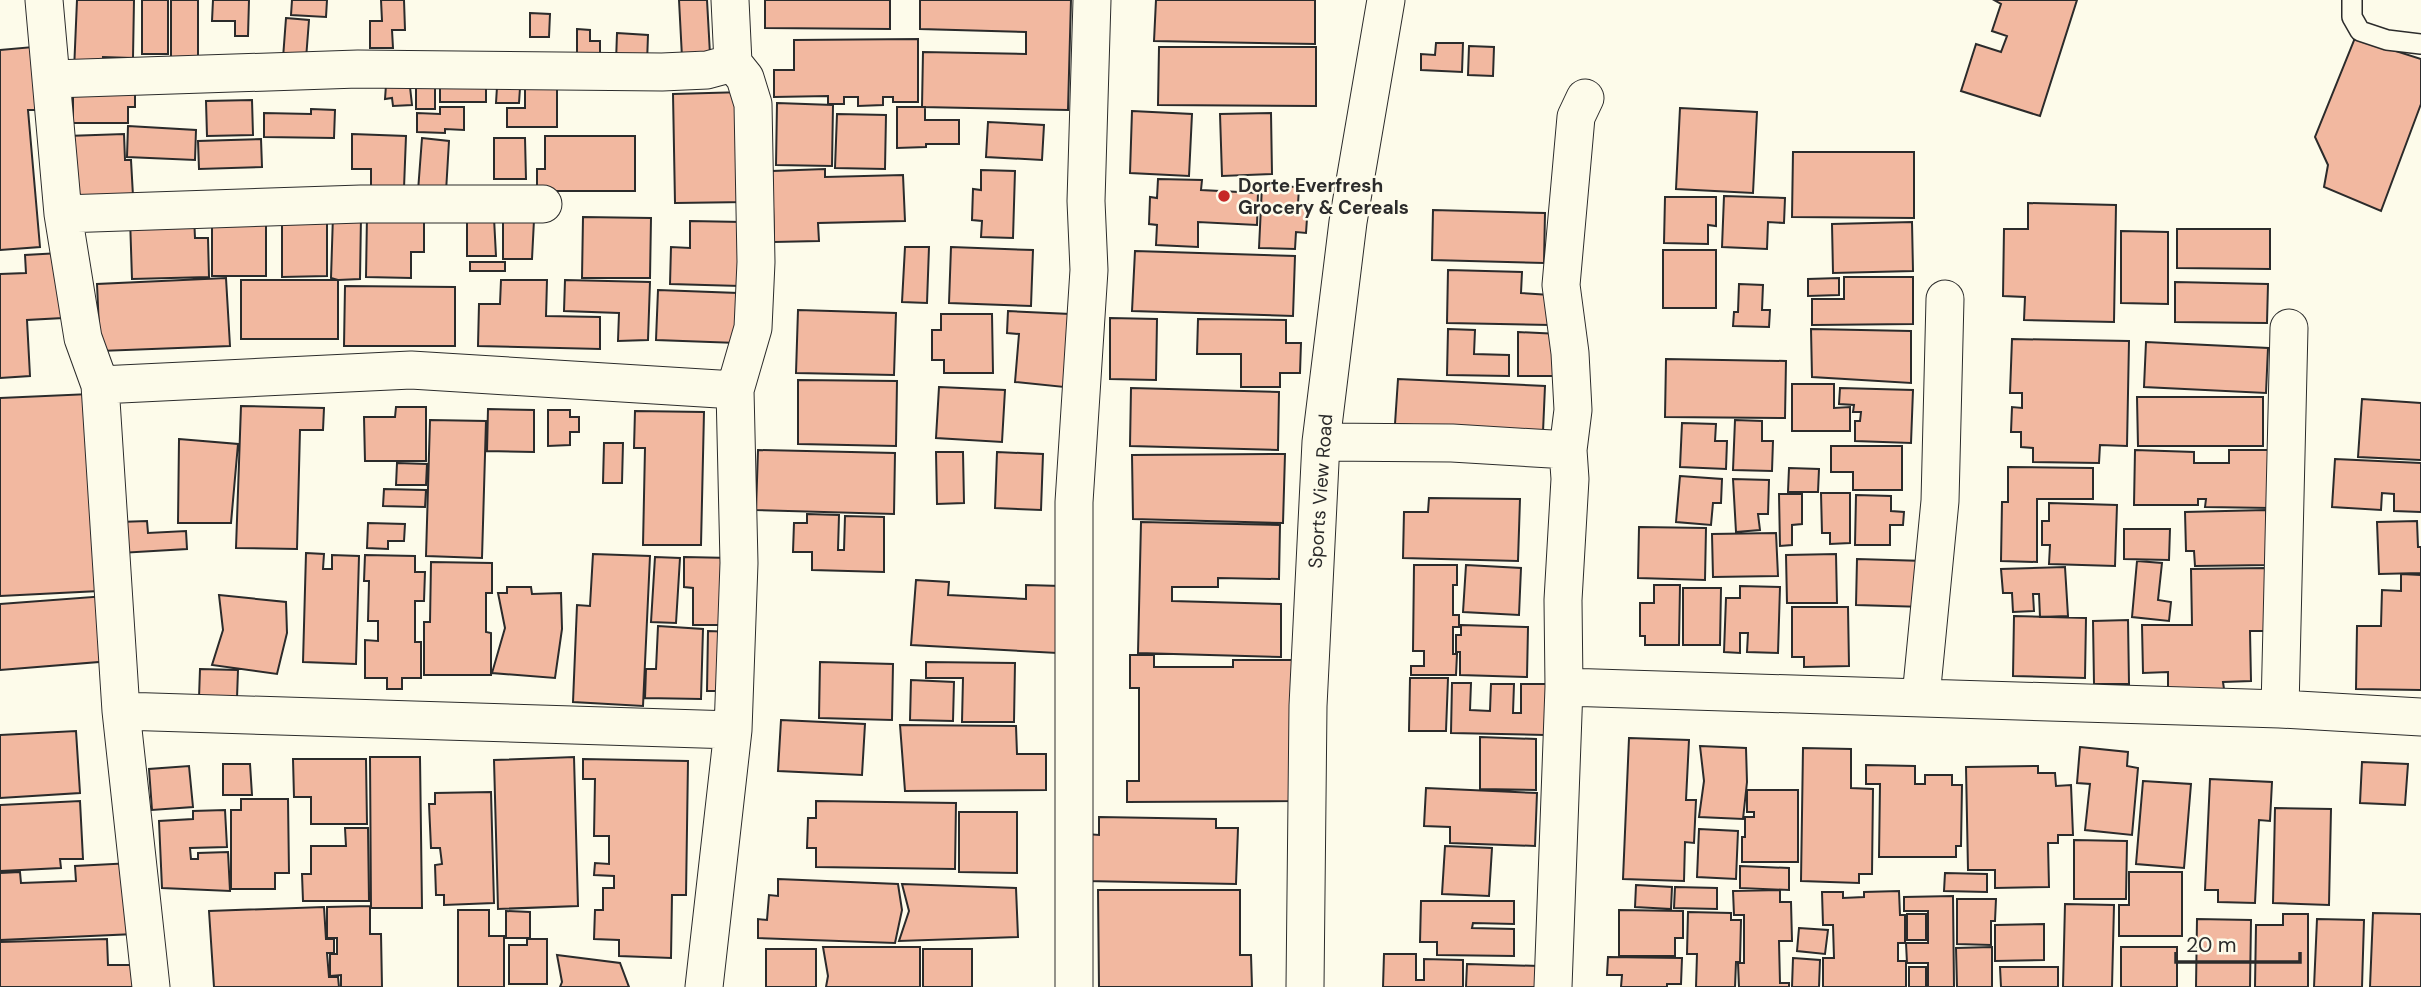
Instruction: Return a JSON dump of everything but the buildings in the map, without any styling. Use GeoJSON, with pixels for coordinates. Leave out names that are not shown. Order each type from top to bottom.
{"type":"FeatureCollection","features":[{"type":"Feature","properties":{"kind":"street"},"geometry":{"type":"LineString","coordinates":[[44,0],[63,214],[83,338],[100,385],[121,711],[151,987]]}},
{"type":"Feature","properties":{"kind":"street"},"geometry":{"type":"LineString","coordinates":[[704,987],[733,730],[739,563],[735,390],[753,328],[756,262],[753,104],[745,78],[733,63],[730,0]]}},
{"type":"Feature","properties":{"kind":"street"},"geometry":{"type":"LineString","coordinates":[[1074,987],[1074,502],[1089,270],[1086,201],[1092,0]]}},
{"type":"Feature","properties":{"kind":"street","name":"Sports View Road"},"geometry":{"type":"LineString","coordinates":[[1305,987],[1308,706],[1321,442],[1348,222],[1386,0]]}},
{"type":"Feature","properties":{"kind":"street"},"geometry":{"type":"LineString","coordinates":[[53,79],[358,69],[662,72],[707,70],[733,63]]}},
{"type":"Feature","properties":{"kind":"street"},"geometry":{"type":"LineString","coordinates":[[1553,987],[1564,687],[1563,600],[1570,479],[1568,450],[1573,410],[1570,353],[1561,285],[1576,117],[1585,98]]}},
{"type":"Feature","properties":{"kind":"street"},"geometry":{"type":"LineString","coordinates":[[63,214],[360,204],[543,204]]}},
{"type":"Feature","properties":{"kind":"street"},"geometry":{"type":"LineString","coordinates":[[1921,697],[1940,501],[1945,299]]}},
{"type":"Feature","properties":{"kind":"street"},"geometry":{"type":"LineString","coordinates":[[2280,709],[2289,328]]}},
{"type":"Feature","properties":{"kind":"street"},"geometry":{"type":"LineString","coordinates":[[100,385],[411,370],[735,390]]}},
{"type":"Feature","properties":{"kind":"street"},"geometry":{"type":"LineString","coordinates":[[1321,442],[1452,443],[1568,450]]}},
{"type":"Feature","properties":{"kind":"street"},"geometry":{"type":"LineString","coordinates":[[1564,687],[2280,709],[2421,717]]}},
{"type":"Feature","properties":{"kind":"street"},"geometry":{"type":"LineString","coordinates":[[121,711],[733,730]]}},
{"type":"Feature","properties":{"kind":"lane"},"geometry":{"type":"LineString","coordinates":[[2352,0],[2352,17],[2360,31],[2388,40],[2421,44]]}},
{"type":"Feature","properties":{"kind":"place","name":"Dorte Everfresh Grocery & Cereals"},"geometry":{"type":"Point","coordinates":[1224,196]}}]}
